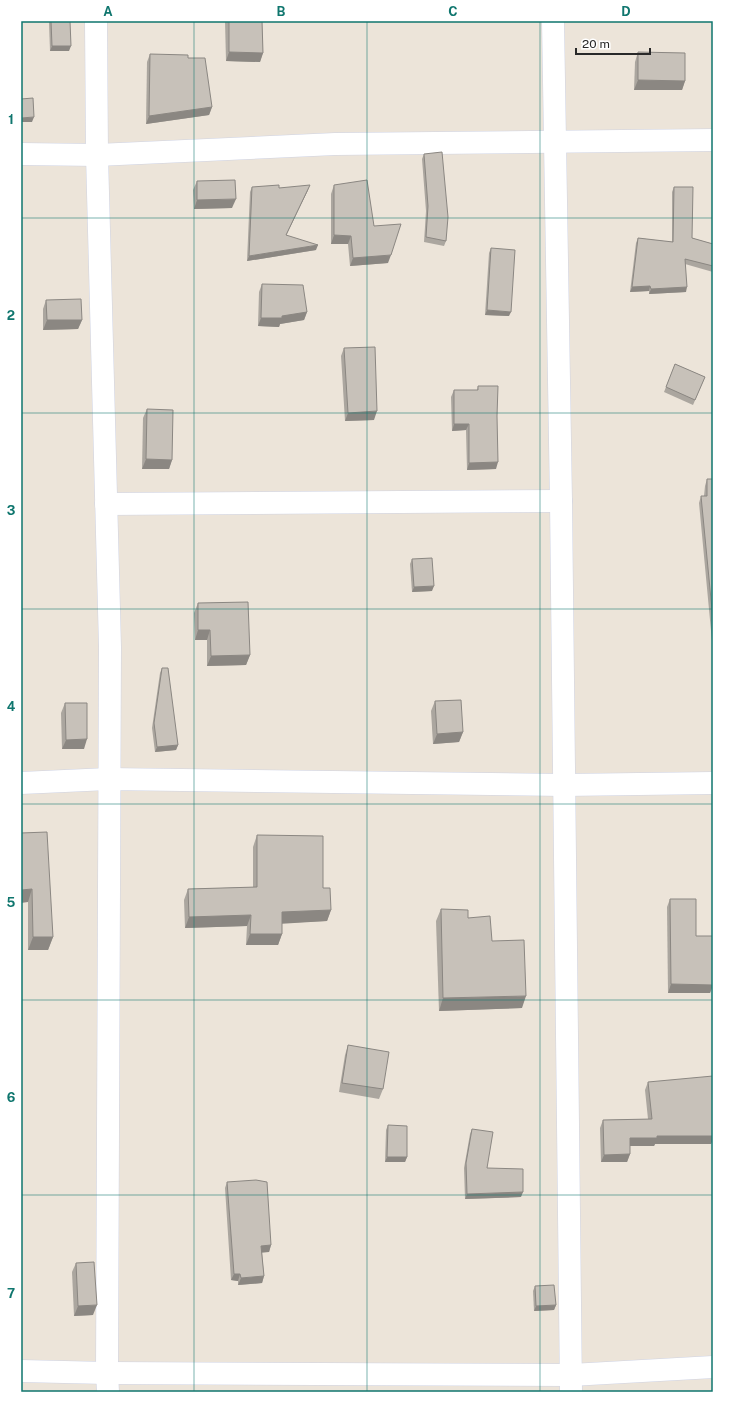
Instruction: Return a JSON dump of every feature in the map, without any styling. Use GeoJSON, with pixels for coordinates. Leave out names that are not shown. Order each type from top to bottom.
{"type":"FeatureCollection","features":[{"type":"Feature","properties":{"kind":"street"},"geometry":{"type":"LineString","coordinates":[[96,21],[97,155],[110,647],[108,779],[107,1382]]}},
{"type":"Feature","properties":{"kind":"street"},"geometry":{"type":"LineString","coordinates":[[553,21],[561,501],[571,1384]]}},
{"type":"Feature","properties":{"kind":"street"},"geometry":{"type":"LineString","coordinates":[[21,154],[97,155],[335,144],[713,140]]}},
{"type":"Feature","properties":{"kind":"street"},"geometry":{"type":"LineString","coordinates":[[106,504],[561,501]]}},
{"type":"Feature","properties":{"kind":"street"},"geometry":{"type":"LineString","coordinates":[[21,783],[108,779],[564,785],[713,783]]}},
{"type":"Feature","properties":{"kind":"street"},"geometry":{"type":"LineString","coordinates":[[21,1371],[107,1382],[571,1384],[713,1367]]}},
{"type":"Feature","properties":{"kind":"building"},"geometry":{"type":"Polygon","coordinates":[[[51,21],[70,21],[71,46],[52,46],[51,21]]]}},
{"type":"Feature","properties":{"kind":"building"},"geometry":{"type":"Polygon","coordinates":[[[229,21],[262,21],[263,53],[229,52],[229,21]]]}},
{"type":"Feature","properties":{"kind":"building"},"geometry":{"type":"Polygon","coordinates":[[[638,52],[685,53],[685,81],[638,80],[638,52]]]}},
{"type":"Feature","properties":{"kind":"building"},"geometry":{"type":"Polygon","coordinates":[[[150,54],[188,55],[188,58],[205,58],[212,107],[149,116],[150,54]]]}},
{"type":"Feature","properties":{"kind":"building"},"geometry":{"type":"Polygon","coordinates":[[[33,98],[34,117],[21,118],[21,99],[33,98]]]}},
{"type":"Feature","properties":{"kind":"building"},"geometry":{"type":"Polygon","coordinates":[[[442,152],[448,217],[446,241],[426,237],[428,206],[424,154],[442,152]]]}},
{"type":"Feature","properties":{"kind":"building"},"geometry":{"type":"Polygon","coordinates":[[[235,180],[236,199],[197,200],[197,181],[235,180]]]}},
{"type":"Feature","properties":{"kind":"building"},"geometry":{"type":"Polygon","coordinates":[[[367,180],[374,226],[401,224],[391,255],[353,258],[351,236],[334,235],[334,185],[367,180]]]}},
{"type":"Feature","properties":{"kind":"building"},"geometry":{"type":"Polygon","coordinates":[[[279,185],[279,188],[310,185],[286,235],[318,245],[249,256],[252,187],[279,185]]]}},
{"type":"Feature","properties":{"kind":"building"},"geometry":{"type":"Polygon","coordinates":[[[674,187],[693,187],[692,238],[713,244],[713,266],[685,259],[687,287],[651,289],[650,286],[632,287],[638,238],[673,242],[674,187]]]}},
{"type":"Feature","properties":{"kind":"building"},"geometry":{"type":"Polygon","coordinates":[[[491,248],[515,250],[511,312],[487,310],[491,248]]]}},
{"type":"Feature","properties":{"kind":"building"},"geometry":{"type":"Polygon","coordinates":[[[262,284],[303,285],[307,312],[282,316],[282,318],[261,318],[262,284]]]}},
{"type":"Feature","properties":{"kind":"building"},"geometry":{"type":"Polygon","coordinates":[[[81,299],[82,320],[47,320],[46,300],[81,299]]]}},
{"type":"Feature","properties":{"kind":"building"},"geometry":{"type":"Polygon","coordinates":[[[375,347],[377,411],[348,413],[344,348],[375,347]]]}},
{"type":"Feature","properties":{"kind":"building"},"geometry":{"type":"Polygon","coordinates":[[[675,364],[705,377],[695,400],[666,387],[675,364]]]}},
{"type":"Feature","properties":{"kind":"building"},"geometry":{"type":"Polygon","coordinates":[[[478,386],[498,386],[498,462],[469,463],[469,424],[454,424],[454,390],[478,390],[478,386]]]}},
{"type":"Feature","properties":{"kind":"building"},"geometry":{"type":"Polygon","coordinates":[[[147,409],[173,410],[172,460],[146,459],[147,409]]]}},
{"type":"Feature","properties":{"kind":"building"},"geometry":{"type":"Polygon","coordinates":[[[707,479],[713,479],[713,620],[701,496],[707,496],[707,479]]]}},
{"type":"Feature","properties":{"kind":"building"},"geometry":{"type":"Polygon","coordinates":[[[432,558],[434,586],[414,587],[412,559],[432,558]]]}},
{"type":"Feature","properties":{"kind":"building"},"geometry":{"type":"Polygon","coordinates":[[[248,602],[250,655],[211,656],[210,630],[198,630],[198,603],[248,602]]]}},
{"type":"Feature","properties":{"kind":"building"},"geometry":{"type":"Polygon","coordinates":[[[162,668],[168,668],[178,745],[157,747],[154,723],[162,668]]]}},
{"type":"Feature","properties":{"kind":"building"},"geometry":{"type":"Polygon","coordinates":[[[461,700],[463,732],[437,734],[435,701],[461,700]]]}},
{"type":"Feature","properties":{"kind":"building"},"geometry":{"type":"Polygon","coordinates":[[[65,703],[87,703],[87,739],[66,740],[65,703]]]}},
{"type":"Feature","properties":{"kind":"building"},"geometry":{"type":"Polygon","coordinates":[[[47,832],[53,937],[33,937],[32,889],[21,890],[21,833],[47,832]]]}},
{"type":"Feature","properties":{"kind":"building"},"geometry":{"type":"Polygon","coordinates":[[[257,835],[323,836],[323,888],[330,888],[331,910],[282,912],[282,934],[250,934],[251,915],[189,917],[188,889],[257,887],[257,835]]]}},
{"type":"Feature","properties":{"kind":"building"},"geometry":{"type":"Polygon","coordinates":[[[670,899],[696,899],[696,936],[713,936],[713,985],[671,984],[670,899]]]}},
{"type":"Feature","properties":{"kind":"building"},"geometry":{"type":"Polygon","coordinates":[[[441,909],[468,910],[468,918],[490,916],[492,941],[524,940],[526,996],[443,998],[441,909]]]}},
{"type":"Feature","properties":{"kind":"building"},"geometry":{"type":"Polygon","coordinates":[[[348,1045],[389,1052],[383,1089],[342,1083],[348,1045]]]}},
{"type":"Feature","properties":{"kind":"building"},"geometry":{"type":"Polygon","coordinates":[[[713,1076],[713,1136],[657,1136],[657,1138],[630,1138],[630,1154],[604,1155],[603,1120],[652,1119],[648,1082],[713,1076]]]}},
{"type":"Feature","properties":{"kind":"building"},"geometry":{"type":"Polygon","coordinates":[[[388,1125],[407,1126],[407,1157],[387,1157],[388,1125]]]}},
{"type":"Feature","properties":{"kind":"building"},"geometry":{"type":"Polygon","coordinates":[[[472,1129],[493,1132],[487,1168],[523,1169],[523,1192],[467,1194],[466,1163],[472,1129]]]}},
{"type":"Feature","properties":{"kind":"building"},"geometry":{"type":"Polygon","coordinates":[[[256,1180],[267,1182],[271,1245],[261,1246],[264,1276],[241,1278],[240,1274],[234,1274],[227,1182],[256,1180]]]}},
{"type":"Feature","properties":{"kind":"building"},"geometry":{"type":"Polygon","coordinates":[[[94,1262],[97,1305],[78,1306],[76,1263],[94,1262]]]}},
{"type":"Feature","properties":{"kind":"building"},"geometry":{"type":"Polygon","coordinates":[[[554,1285],[556,1305],[536,1306],[535,1286],[554,1285]]]}}]}
